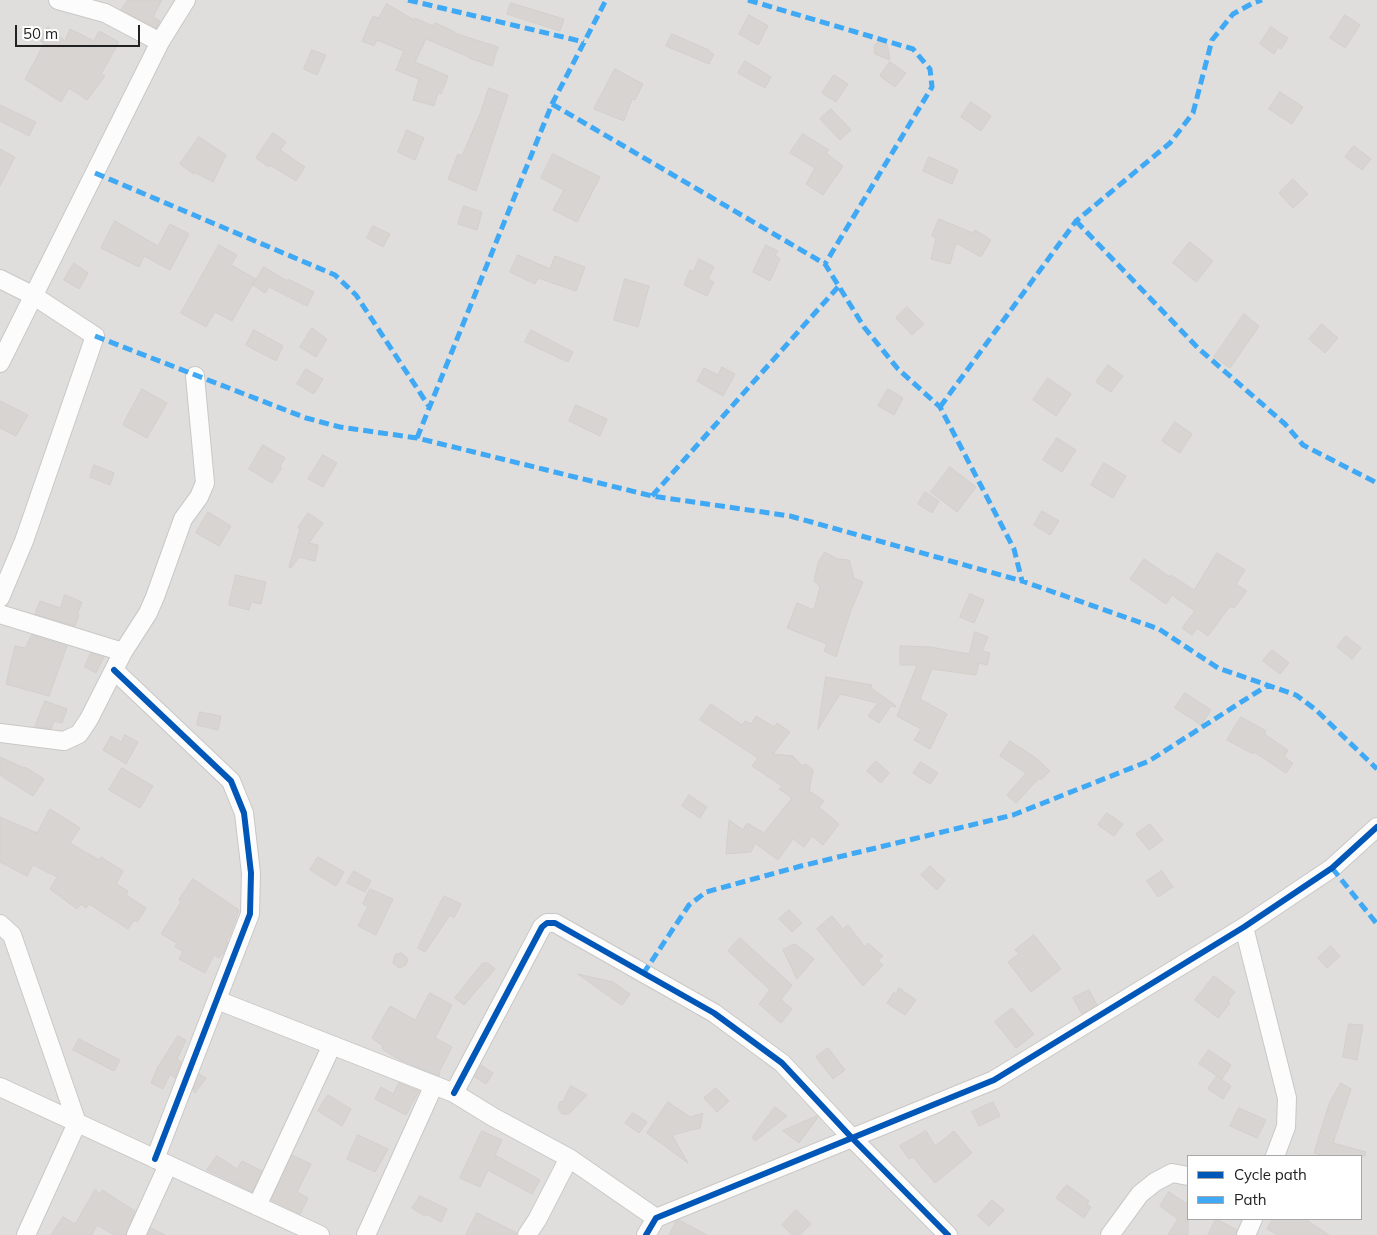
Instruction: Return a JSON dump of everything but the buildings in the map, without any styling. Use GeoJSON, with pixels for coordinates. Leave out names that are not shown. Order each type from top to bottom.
{"type":"FeatureCollection","features":[{"type":"Feature","properties":{"kind":"street"},"geometry":{"type":"LineString","coordinates":[[58,0],[105,13],[160,42]]}},
{"type":"Feature","properties":{"kind":"street"},"geometry":{"type":"LineString","coordinates":[[0,363],[160,42],[186,0]]}},
{"type":"Feature","properties":{"kind":"street"},"geometry":{"type":"LineString","coordinates":[[0,279],[34,296],[95,336],[24,541],[0,598]]}},
{"type":"Feature","properties":{"kind":"street"},"geometry":{"type":"LineString","coordinates":[[0,733],[64,741],[79,734],[89,720],[123,652],[148,613],[156,597],[184,519],[200,497],[205,483],[195,376]]}},
{"type":"Feature","properties":{"kind":"street"},"geometry":{"type":"LineString","coordinates":[[0,614],[123,652]]}},
{"type":"Feature","properties":{"kind":"street"},"geometry":{"type":"LineString","coordinates":[[114,670],[231,781],[244,813],[252,873],[250,914],[217,1000],[136,1235]]}},
{"type":"Feature","properties":{"kind":"street"},"geometry":{"type":"LineString","coordinates":[[646,1235],[656,1218],[994,1080],[1244,927],[1332,868],[1377,827]]}},
{"type":"Feature","properties":{"kind":"street"},"geometry":{"type":"LineString","coordinates":[[454,1093],[542,927],[547,923],[555,923],[714,1013],[782,1063],[852,1138],[948,1235]]}},
{"type":"Feature","properties":{"kind":"street"},"geometry":{"type":"LineString","coordinates":[[0,924],[12,935],[77,1123],[26,1235]]}},
{"type":"Feature","properties":{"kind":"street"},"geometry":{"type":"LineString","coordinates":[[1244,927],[1287,1098],[1286,1127],[1275,1155]]}},
{"type":"Feature","properties":{"kind":"street"},"geometry":{"type":"LineString","coordinates":[[217,1000],[454,1093],[492,1117],[569,1158],[656,1218]]}},
{"type":"Feature","properties":{"kind":"street"},"geometry":{"type":"LineString","coordinates":[[257,1206],[332,1045]]}},
{"type":"Feature","properties":{"kind":"street"},"geometry":{"type":"LineString","coordinates":[[366,1235],[434,1085]]}},
{"type":"Feature","properties":{"kind":"street"},"geometry":{"type":"LineString","coordinates":[[0,1087],[320,1235]]}},
{"type":"Feature","properties":{"kind":"street"},"geometry":{"type":"LineString","coordinates":[[527,1235],[537,1220],[569,1158]]}},
{"type":"Feature","properties":{"kind":"street"},"geometry":{"type":"LineString","coordinates":[[1110,1235],[1140,1194],[1155,1182],[1172,1172],[1187,1176]]}},
{"type":"Feature","properties":{"kind":"street"},"geometry":{"type":"LineString","coordinates":[[1246,1235],[1252,1220]]}},
{"type":"Feature","properties":{"kind":"shaded area"},"geometry":{"type":"Polygon","coordinates":[[[0,0],[1377,0],[1377,1235],[0,1235],[0,0]]]}},
{"type":"Feature","properties":{"kind":"marked path"},"geometry":{"type":"LineString","coordinates":[[408,0],[584,42]]}},
{"type":"Feature","properties":{"kind":"marked path"},"geometry":{"type":"LineString","coordinates":[[417,438],[552,104],[606,0]]}},
{"type":"Feature","properties":{"kind":"marked path"},"geometry":{"type":"LineString","coordinates":[[748,0],[913,49],[930,69],[932,87],[825,264]]}},
{"type":"Feature","properties":{"kind":"marked path"},"geometry":{"type":"LineString","coordinates":[[940,407],[1076,221],[1170,143],[1193,113],[1212,40],[1233,14],[1262,0]]}},
{"type":"Feature","properties":{"kind":"marked path"},"geometry":{"type":"LineString","coordinates":[[552,104],[825,264],[864,327],[898,369],[940,407],[1014,549],[1022,581],[1159,629],[1218,668],[1296,695],[1316,710],[1377,769]]}},
{"type":"Feature","properties":{"kind":"marked path"},"geometry":{"type":"LineString","coordinates":[[95,173],[335,275],[356,295],[430,408]]}},
{"type":"Feature","properties":{"kind":"marked path"},"geometry":{"type":"LineString","coordinates":[[1076,221],[1198,348],[1285,424],[1303,445],[1377,483]]}},
{"type":"Feature","properties":{"kind":"marked path"},"geometry":{"type":"LineString","coordinates":[[652,496],[838,287]]}},
{"type":"Feature","properties":{"kind":"marked path"},"geometry":{"type":"LineString","coordinates":[[95,336],[306,418],[340,427],[417,438],[652,496],[790,516],[1022,581]]}},
{"type":"Feature","properties":{"kind":"marked path"},"geometry":{"type":"LineString","coordinates":[[643,974],[689,905],[706,892],[801,866],[1013,815],[1149,761],[1268,685]]}},
{"type":"Feature","properties":{"kind":"marked path"},"geometry":{"type":"LineString","coordinates":[[1332,868],[1377,924]]}},
{"type":"Feature","properties":{"kind":"cycle path"},"geometry":{"type":"LineString","coordinates":[[114,670],[231,781],[244,813],[251,873],[250,914],[155,1159]]}},
{"type":"Feature","properties":{"kind":"cycle path"},"geometry":{"type":"LineString","coordinates":[[646,1235],[656,1218],[994,1080],[1244,927],[1332,868],[1377,827]]}},
{"type":"Feature","properties":{"kind":"cycle path"},"geometry":{"type":"LineString","coordinates":[[454,1093],[542,927],[547,923],[555,923],[714,1013],[782,1063],[852,1138],[948,1235]]}}]}
